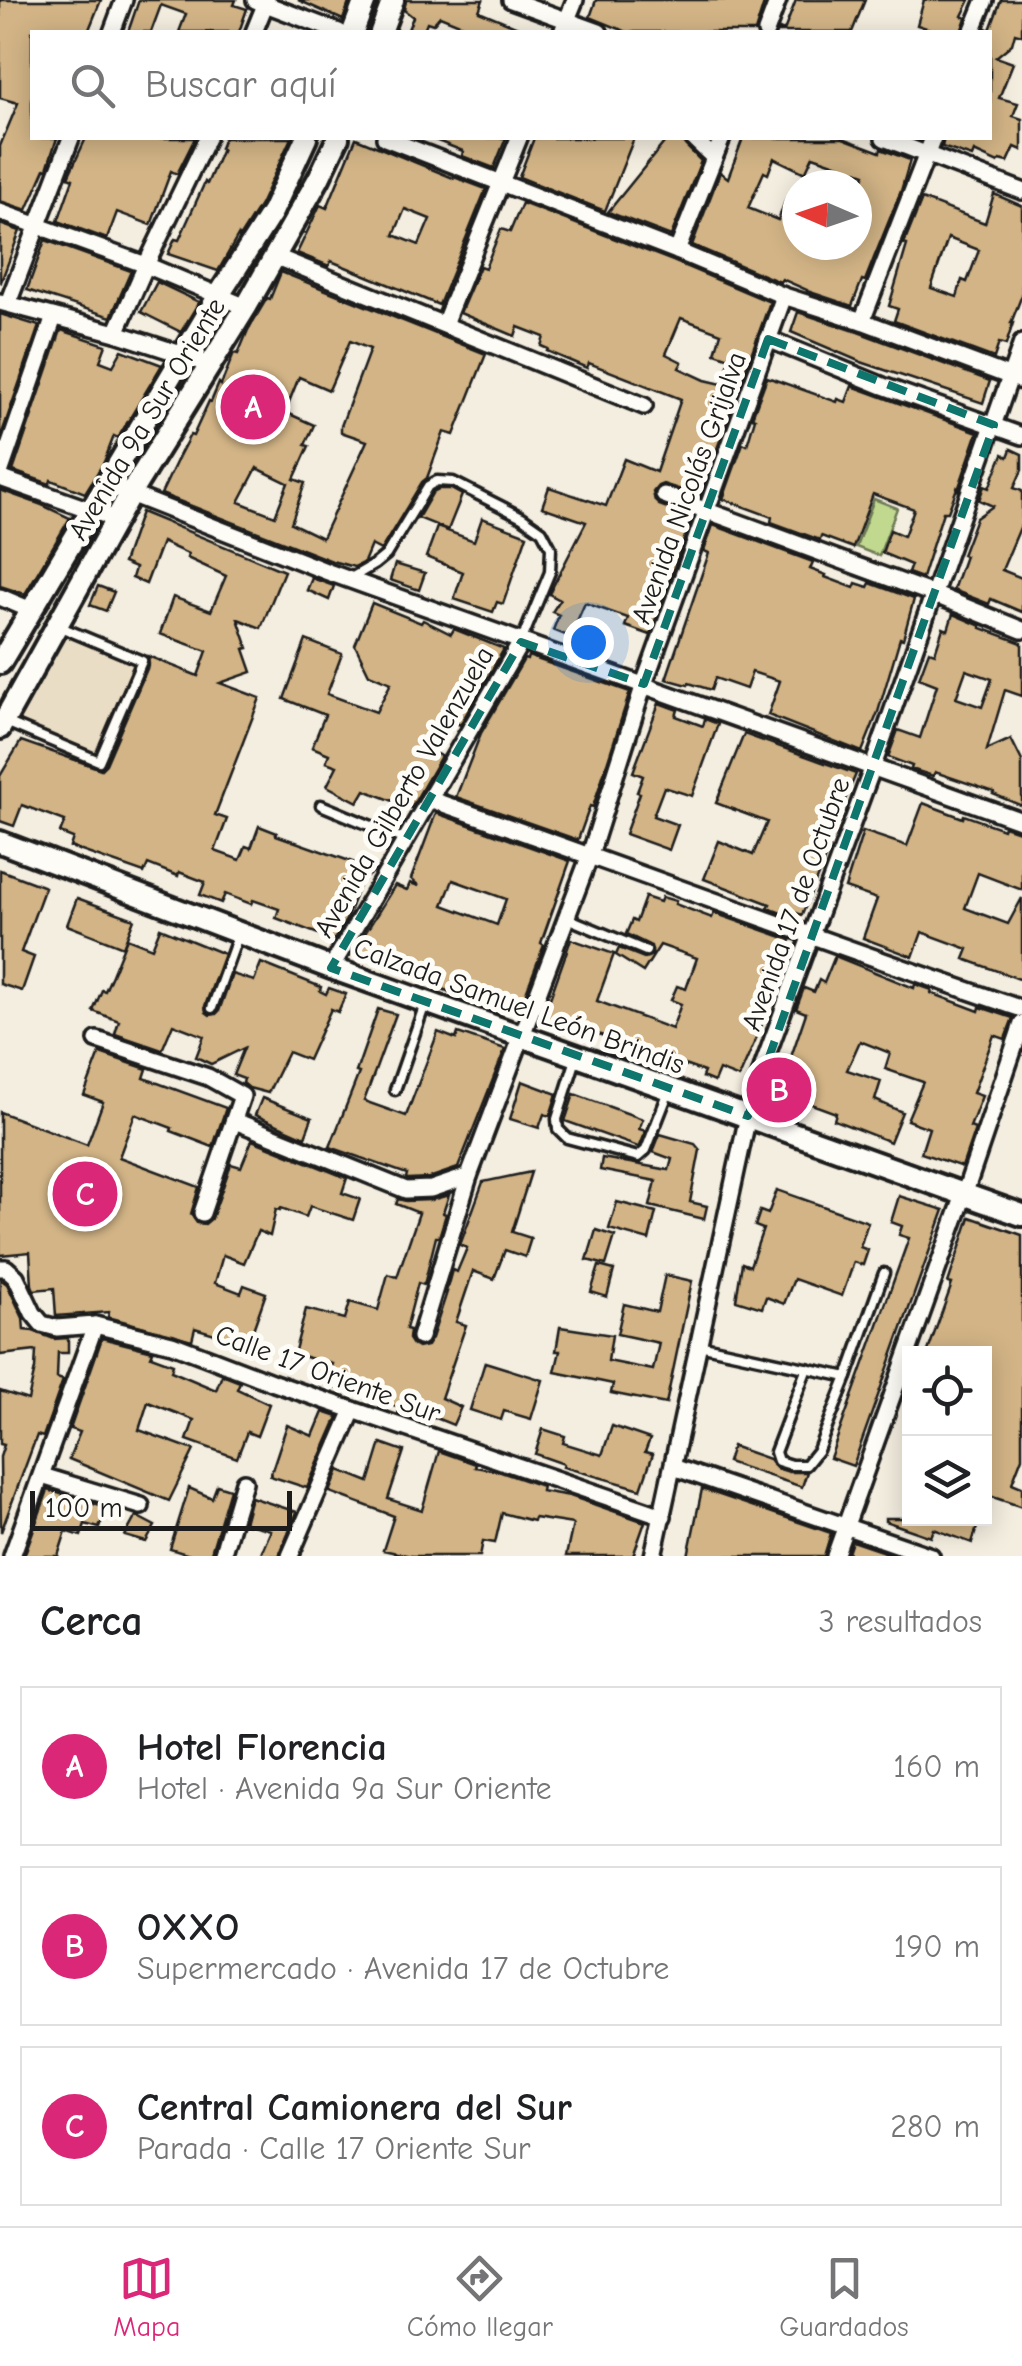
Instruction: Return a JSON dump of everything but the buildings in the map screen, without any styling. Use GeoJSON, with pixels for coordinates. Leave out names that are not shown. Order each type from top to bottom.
{"type":"FeatureCollection","features":[{"type":"Feature","properties":{"kind":"main road"},"geometry":{"type":"LineString","coordinates":[[354,30],[365,0]]}},
{"type":"Feature","properties":{"kind":"main road"},"geometry":{"type":"LineString","coordinates":[[382,30],[393,0]]}},
{"type":"Feature","properties":{"kind":"main road","name":"Avenida 9a Sur Oriente"},"geometry":{"type":"LineString","coordinates":[[0,663],[218,295],[272,212],[305,140]]}},
{"type":"Feature","properties":{"kind":"main road","name":"Avenida 9a Sur Oriente"},"geometry":{"type":"LineString","coordinates":[[2,724],[130,494],[246,308],[337,140]]}},
{"type":"Feature","properties":{"kind":"main road","name":"Calzada Samuel León Brindis"},"geometry":{"type":"LineString","coordinates":[[0,842],[331,968],[1022,1215]]}},
{"type":"Feature","properties":{"kind":"street"},"geometry":{"type":"LineString","coordinates":[[113,30],[124,0]]}},
{"type":"Feature","properties":{"kind":"street"},"geometry":{"type":"LineString","coordinates":[[510,0],[572,27],[575,0]]}},
{"type":"Feature","properties":{"kind":"street"},"geometry":{"type":"LineString","coordinates":[[767,30],[778,0]]}},
{"type":"Feature","properties":{"kind":"street"},"geometry":{"type":"LineString","coordinates":[[973,30],[985,0]]}},
{"type":"Feature","properties":{"kind":"street"},"geometry":{"type":"LineString","coordinates":[[255,30],[263,1],[334,30]]}},
{"type":"Feature","properties":{"kind":"street"},"geometry":{"type":"LineString","coordinates":[[70,140],[4,302],[210,366]]}},
{"type":"Feature","properties":{"kind":"street"},"geometry":{"type":"LineString","coordinates":[[116,334],[206,140]]}},
{"type":"Feature","properties":{"kind":"street"},"geometry":{"type":"LineString","coordinates":[[390,140],[784,296],[1016,379]]}},
{"type":"Feature","properties":{"kind":"street"},"geometry":{"type":"LineString","coordinates":[[444,324],[518,140]]}},
{"type":"Feature","properties":{"kind":"street"},"geometry":{"type":"LineString","coordinates":[[694,140],[713,157]]}},
{"type":"Feature","properties":{"kind":"street"},"geometry":{"type":"LineString","coordinates":[[677,251],[721,140]]}},
{"type":"Feature","properties":{"kind":"street"},"geometry":{"type":"LineString","coordinates":[[897,140],[930,145],[1022,191]]}},
{"type":"Feature","properties":{"kind":"street"},"geometry":{"type":"LineString","coordinates":[[862,321],[930,145]]}},
{"type":"Feature","properties":{"kind":"street"},"geometry":{"type":"LineString","coordinates":[[0,212],[146,265],[246,308]]}},
{"type":"Feature","properties":{"kind":"street"},"geometry":{"type":"LineString","coordinates":[[274,256],[644,406]]}},
{"type":"Feature","properties":{"kind":"street","name":"Avenida Nicolás Grijalva"},"geometry":{"type":"LineString","coordinates":[[420,1337],[469,1176],[590,855],[644,684],[784,296]]}},
{"type":"Feature","properties":{"kind":"street"},"geometry":{"type":"LineString","coordinates":[[54,317],[0,476],[116,519]]}},
{"type":"Feature","properties":{"kind":"street"},"geometry":{"type":"LineString","coordinates":[[768,340],[1022,436]]}},
{"type":"Feature","properties":{"kind":"street","name":"Avenida 17 de Octubre"},"geometry":{"type":"LineString","coordinates":[[653,1556],[748,1116],[764,1063],[994,425],[1016,379],[1022,343]]}},
{"type":"Feature","properties":{"kind":"street"},"geometry":{"type":"LineString","coordinates":[[108,483],[328,572],[1022,821]]}},
{"type":"Feature","properties":{"kind":"street"},"geometry":{"type":"LineString","coordinates":[[664,496],[1022,630]]}},
{"type":"Feature","properties":{"kind":"street"},"geometry":{"type":"LineString","coordinates":[[0,597],[32,610]]}},
{"type":"Feature","properties":{"kind":"street","name":"Avenida Gilberto Valenzuela"},"geometry":{"type":"LineString","coordinates":[[331,968],[521,642]]}},
{"type":"Feature","properties":{"kind":"street"},"geometry":{"type":"LineString","coordinates":[[428,799],[1022,1009]]}},
{"type":"Feature","properties":{"kind":"street"},"geometry":{"type":"LineString","coordinates":[[835,1556],[1022,1024]]}},
{"type":"Feature","properties":{"kind":"street"},"geometry":{"type":"LineString","coordinates":[[97,1040],[208,1078],[242,1096],[202,1213]]}},
{"type":"Feature","properties":{"kind":"street"},"geometry":{"type":"LineString","coordinates":[[235,1121],[406,1190],[431,1189],[469,1176]]}},
{"type":"Feature","properties":{"kind":"street","name":"Calle 17 Oriente Sur"},"geometry":{"type":"LineString","coordinates":[[0,1268],[16,1277],[33,1314],[42,1324],[57,1328],[95,1325],[172,1344],[663,1516]]}},
{"type":"Feature","properties":{"kind":"street"},"geometry":{"type":"LineString","coordinates":[[12,1556],[95,1325]]}},
{"type":"Feature","properties":{"kind":"street"},"geometry":{"type":"LineString","coordinates":[[290,1556],[352,1410]]}},
{"type":"Feature","properties":{"kind":"street"},"geometry":{"type":"LineString","coordinates":[[673,1467],[931,1556]]}},
{"type":"Feature","properties":{"kind":"street"},"geometry":{"type":"LineString","coordinates":[[42,1476],[141,1506]]}},
{"type":"Feature","properties":{"kind":"street"},"geometry":{"type":"LineString","coordinates":[[222,1556],[244,1482]]}},
{"type":"Feature","properties":{"kind":"lane"},"geometry":{"type":"LineString","coordinates":[[349,579],[386,555],[428,486],[437,481],[453,482],[522,517],[542,531],[551,548],[550,572],[521,642]]}},
{"type":"Feature","properties":{"kind":"lane"},"geometry":{"type":"LineString","coordinates":[[2,724],[99,761],[142,661],[58,626]]}},
{"type":"Feature","properties":{"kind":"lane"},"geometry":{"type":"LineString","coordinates":[[321,805],[405,840]]}},
{"type":"Feature","properties":{"kind":"lane"},"geometry":{"type":"LineString","coordinates":[[566,918],[646,951]]}},
{"type":"Feature","properties":{"kind":"lane"},"geometry":{"type":"LineString","coordinates":[[212,1008],[239,932]]}},
{"type":"Feature","properties":{"kind":"lane"},"geometry":{"type":"LineString","coordinates":[[395,1090],[426,1002]]}},
{"type":"Feature","properties":{"kind":"lane"},"geometry":{"type":"LineString","coordinates":[[576,1056],[557,1119],[558,1129],[567,1138],[638,1157],[646,1150],[670,1089]]}},
{"type":"Feature","properties":{"kind":"lane"},"geometry":{"type":"LineString","coordinates":[[806,1368],[774,1452],[778,1460],[791,1465],[806,1465],[818,1450],[884,1273]]}},
{"type":"Feature","properties":{"kind":"lane"},"geometry":{"type":"LineString","coordinates":[[699,1345],[848,1377]]}},
{"type":"Feature","properties":{"kind":"highlighted area"},"geometry":{"type":"Polygon","coordinates":[[[768,339],[994,425],[748,1116],[331,968],[521,642],[644,684],[768,339]]]}},
{"type":"Feature","properties":{"kind":"shaded area"},"geometry":{"type":"Polygon","coordinates":[[[63,634],[136,664],[96,752],[13,720],[63,634]]]}},
{"type":"Feature","properties":{"kind":"green space"},"geometry":{"type":"Polygon","coordinates":[[[874,499],[897,508],[879,556],[856,547],[874,499]]]}},
{"type":"Feature","properties":{"kind":"place","name":"Hotel Florencia"},"geometry":{"type":"Point","coordinates":[253,407]}},
{"type":"Feature","properties":{"kind":"place","name":"OXXO"},"geometry":{"type":"Point","coordinates":[779,1090]}},
{"type":"Feature","properties":{"kind":"place","name":"Central Camionera del Sur"},"geometry":{"type":"Point","coordinates":[85,1194]}}]}
